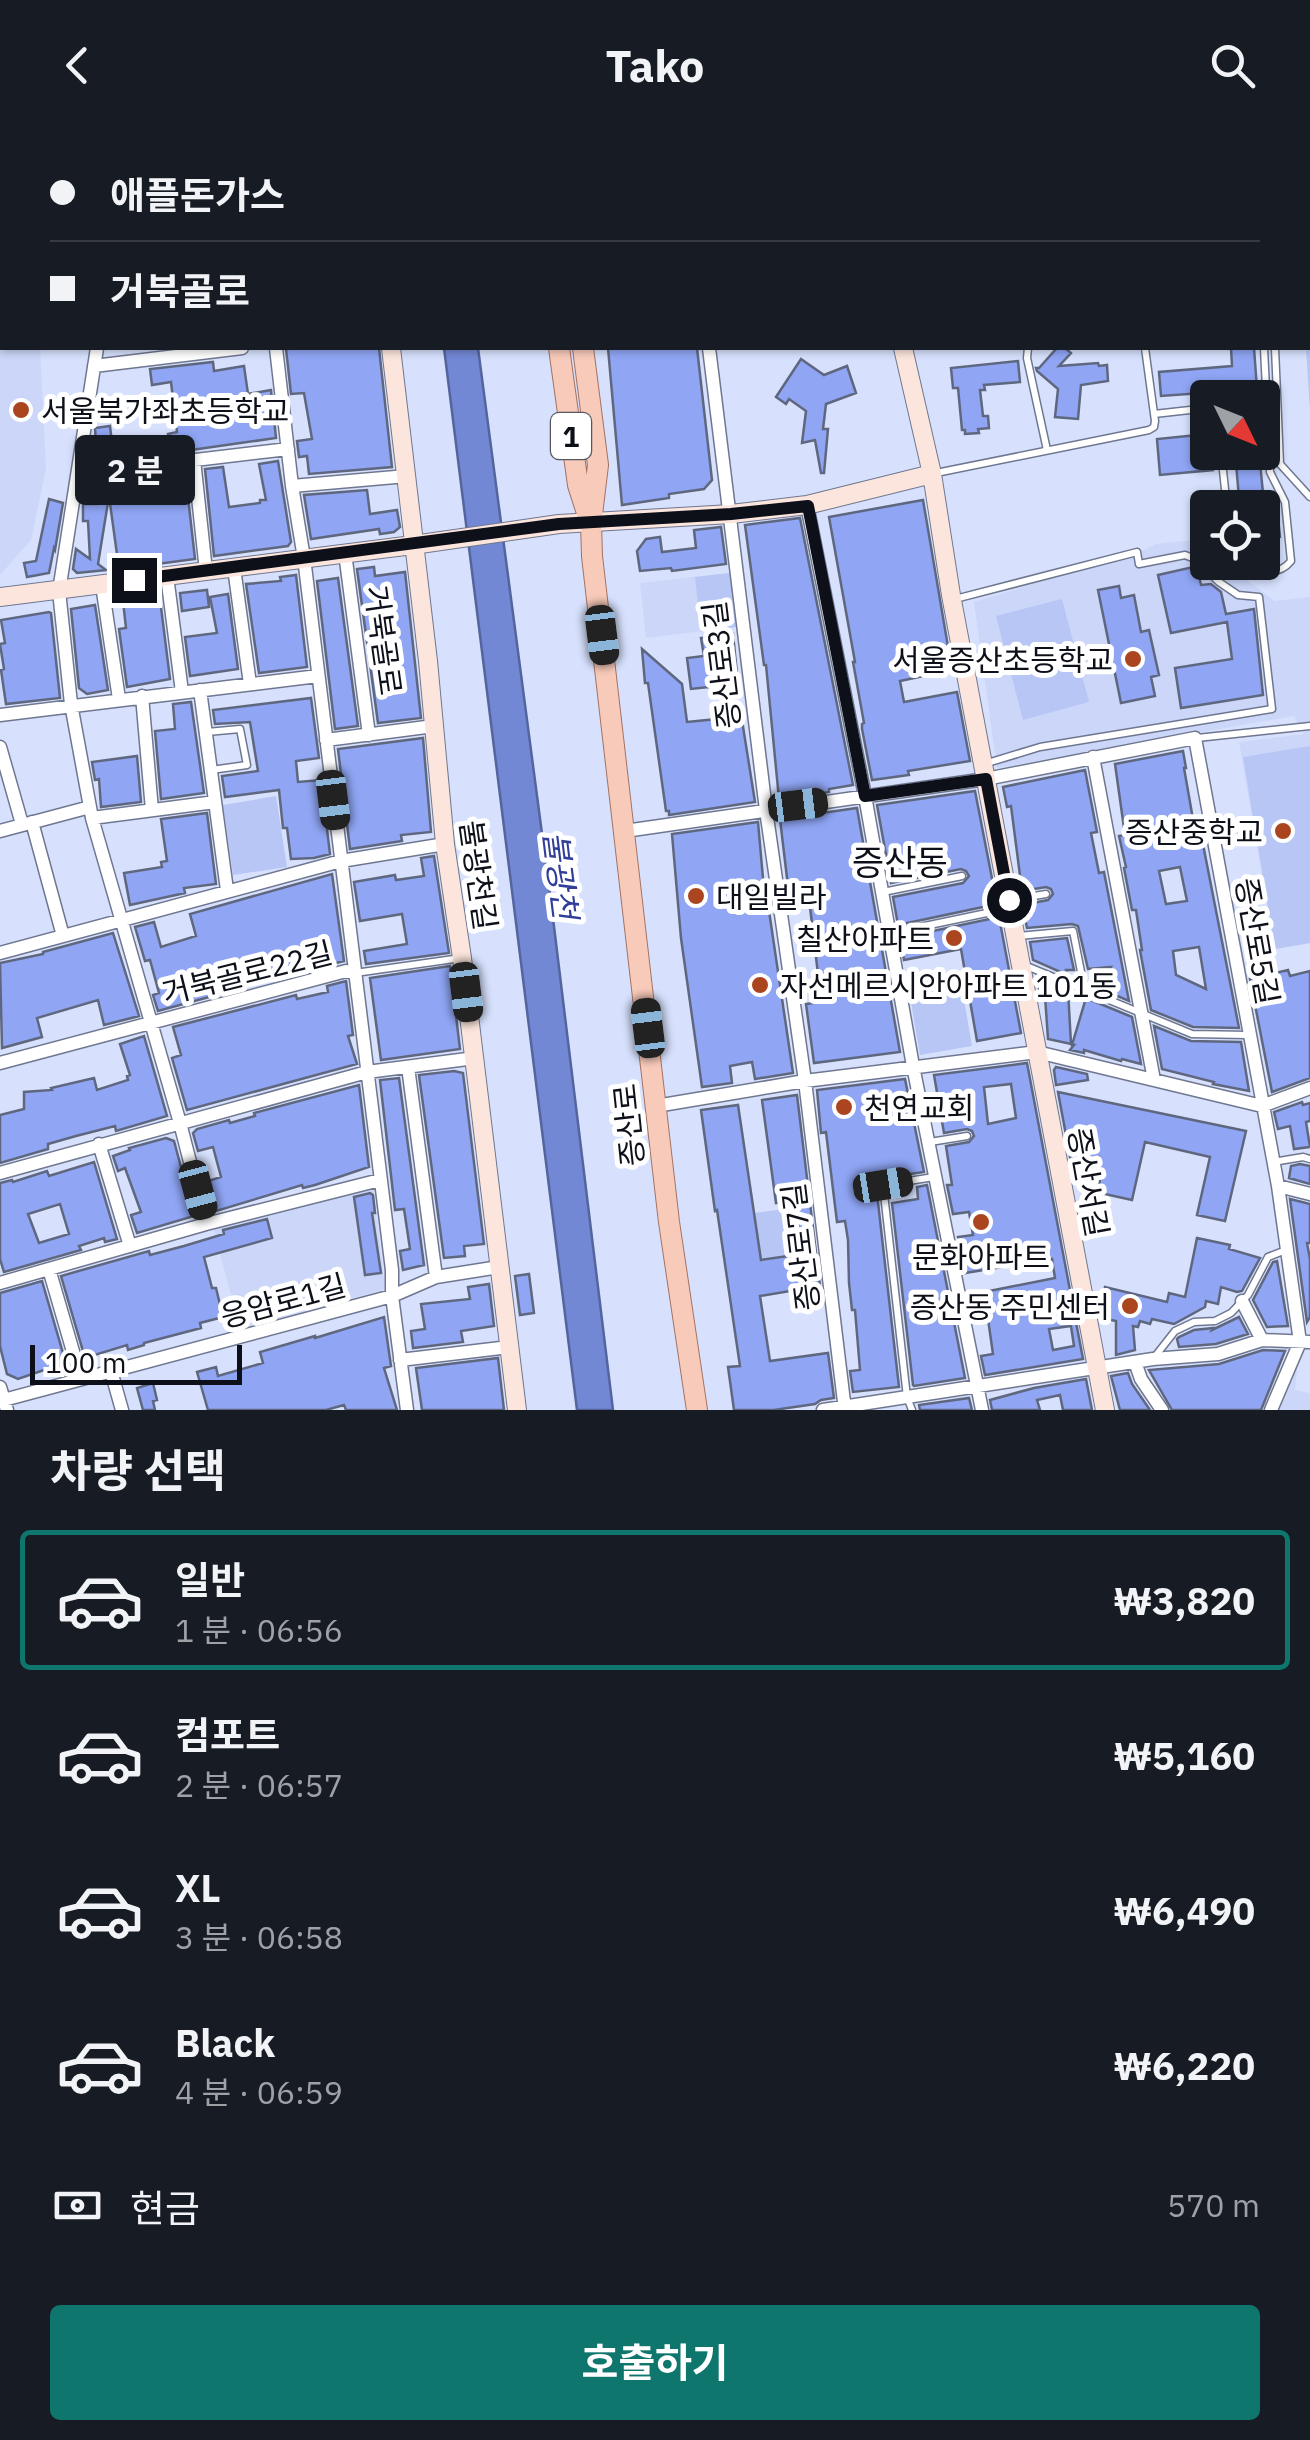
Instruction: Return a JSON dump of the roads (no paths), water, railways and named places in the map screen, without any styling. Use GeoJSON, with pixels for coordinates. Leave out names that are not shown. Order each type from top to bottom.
{"type":"FeatureCollection","features":[{"type":"Feature","properties":{"kind":"main road","name":"증산로"},"geometry":{"type":"LineString","coordinates":[[559,350],[578,485],[590,523],[670,1222],[698,1410]]}},
{"type":"Feature","properties":{"kind":"main road","name":"증산로"},"geometry":{"type":"LineString","coordinates":[[584,350],[598,465],[590,523]]}},
{"type":"Feature","properties":{"kind":"street","name":"거북골로22길"},"geometry":{"type":"LineString","coordinates":[[97,350],[59,590],[71,704],[91,812],[206,1224]]}},
{"type":"Feature","properties":{"kind":"street"},"geometry":{"type":"LineString","coordinates":[[94,366],[226,350]]}},
{"type":"Feature","properties":{"kind":"street"},"geometry":{"type":"LineString","coordinates":[[276,350],[407,1410]]}},
{"type":"Feature","properties":{"kind":"street","name":"불광천길"},"geometry":{"type":"LineString","coordinates":[[391,350],[445,844],[475,1058],[516,1410]]}},
{"type":"Feature","properties":{"kind":"street","name":"증산로3길"},"geometry":{"type":"LineString","coordinates":[[709,350],[766,810]]}},
{"type":"Feature","properties":{"kind":"street","name":"증산서길"},"geometry":{"type":"LineString","coordinates":[[904,350],[932,474],[952,600],[1105,1410]]}},
{"type":"Feature","properties":{"kind":"street"},"geometry":{"type":"LineString","coordinates":[[78,474],[288,449]]}},
{"type":"Feature","properties":{"kind":"street"},"geometry":{"type":"LineString","coordinates":[[194,460],[206,571]]}},
{"type":"Feature","properties":{"kind":"street"},"geometry":{"type":"LineString","coordinates":[[590,523],[808,506],[932,474]]}},
{"type":"Feature","properties":{"kind":"street"},"geometry":{"type":"LineString","coordinates":[[292,486],[407,476]]}},
{"type":"Feature","properties":{"kind":"street"},"geometry":{"type":"LineString","coordinates":[[808,506],[982,1410]]}},
{"type":"Feature","properties":{"kind":"street","name":"거북골로"},"geometry":{"type":"LineString","coordinates":[[0,597],[590,523]]}},
{"type":"Feature","properties":{"kind":"street","name":"거북골로"},"geometry":{"type":"LineString","coordinates":[[345,553],[370,735]]}},
{"type":"Feature","properties":{"kind":"street"},"geometry":{"type":"LineString","coordinates":[[234,568],[250,684]]}},
{"type":"Feature","properties":{"kind":"street"},"geometry":{"type":"LineString","coordinates":[[167,576],[182,692]]}},
{"type":"Feature","properties":{"kind":"street"},"geometry":{"type":"LineString","coordinates":[[102,585],[119,699]]}},
{"type":"Feature","properties":{"kind":"street"},"geometry":{"type":"LineString","coordinates":[[0,715],[318,676]]}},
{"type":"Feature","properties":{"kind":"street"},"geometry":{"type":"LineString","coordinates":[[200,690],[227,890]]}},
{"type":"Feature","properties":{"kind":"street"},"geometry":{"type":"LineString","coordinates":[[142,696],[152,810]]}},
{"type":"Feature","properties":{"kind":"street"},"geometry":{"type":"LineString","coordinates":[[326,740],[434,726]]}},
{"type":"Feature","properties":{"kind":"street"},"geometry":{"type":"LineString","coordinates":[[625,832],[865,796],[984,772],[1195,738]]}},
{"type":"Feature","properties":{"kind":"street","name":"증산로5길"},"geometry":{"type":"LineString","coordinates":[[1195,738],[1305,1342]]}},
{"type":"Feature","properties":{"kind":"street"},"geometry":{"type":"LineString","coordinates":[[0,746],[63,936]]}},
{"type":"Feature","properties":{"kind":"street"},"geometry":{"type":"LineString","coordinates":[[1093,757],[1154,1080]]}},
{"type":"Feature","properties":{"kind":"street"},"geometry":{"type":"LineString","coordinates":[[0,830],[91,812],[215,802]]}},
{"type":"Feature","properties":{"kind":"street"},"geometry":{"type":"LineString","coordinates":[[766,810],[805,1081]]}},
{"type":"Feature","properties":{"kind":"street"},"geometry":{"type":"LineString","coordinates":[[0,952],[340,861],[445,844]]}},
{"type":"Feature","properties":{"kind":"street","name":"거북골로22길"},"geometry":{"type":"LineString","coordinates":[[150,1022],[346,971],[355,973]]}},
{"type":"Feature","properties":{"kind":"street"},"geometry":{"type":"LineString","coordinates":[[0,1063],[150,1022]]}},
{"type":"Feature","properties":{"kind":"street"},"geometry":{"type":"LineString","coordinates":[[656,1106],[805,1081],[1037,1052],[1262,1106],[1310,1088]]}},
{"type":"Feature","properties":{"kind":"street"},"geometry":{"type":"LineString","coordinates":[[0,1173],[368,1072],[475,1058]]}},
{"type":"Feature","properties":{"kind":"street"},"geometry":{"type":"LineString","coordinates":[[408,1067],[436,1277]]}},
{"type":"Feature","properties":{"kind":"street","name":"증산로7길"},"geometry":{"type":"LineString","coordinates":[[805,1081],[845,1408]]}},
{"type":"Feature","properties":{"kind":"street"},"geometry":{"type":"LineString","coordinates":[[99,1144],[130,1246]]}},
{"type":"Feature","properties":{"kind":"street"},"geometry":{"type":"LineString","coordinates":[[0,1283],[206,1224],[380,1180]]}},
{"type":"Feature","properties":{"kind":"street"},"geometry":{"type":"LineString","coordinates":[[1278,1186],[1310,1194]]}},
{"type":"Feature","properties":{"kind":"street","name":"응암로1길"},"geometry":{"type":"LineString","coordinates":[[3,1400],[392,1296],[436,1277],[499,1268]]}},
{"type":"Feature","properties":{"kind":"street"},"geometry":{"type":"LineString","coordinates":[[49,1269],[82,1379]]}},
{"type":"Feature","properties":{"kind":"street"},"geometry":{"type":"LineString","coordinates":[[1242,1301],[1262,1340]]}},
{"type":"Feature","properties":{"kind":"street"},"geometry":{"type":"LineString","coordinates":[[823,1410],[910,1404],[978,1386],[1153,1359],[1218,1354],[1262,1340],[1305,1342],[1272,1410]]}},
{"type":"Feature","properties":{"kind":"street"},"geometry":{"type":"LineString","coordinates":[[400,1360],[508,1348]]}},
{"type":"Feature","properties":{"kind":"street"},"geometry":{"type":"LineString","coordinates":[[1134,1362],[1162,1410]]}},
{"type":"Feature","properties":{"kind":"street"},"geometry":{"type":"LineString","coordinates":[[111,1372],[122,1410]]}},
{"type":"Feature","properties":{"kind":"lane"},"geometry":{"type":"LineString","coordinates":[[1028,350],[1026,358],[1046,450]]}},
{"type":"Feature","properties":{"kind":"lane"},"geometry":{"type":"LineString","coordinates":[[932,474],[1149,430],[1154,427],[1154,414],[1145,350]]}},
{"type":"Feature","properties":{"kind":"lane"},"geometry":{"type":"LineString","coordinates":[[1264,350],[1264,380]]}},
{"type":"Feature","properties":{"kind":"lane"},"geometry":{"type":"LineString","coordinates":[[1275,350],[1280,464],[1310,497]]}},
{"type":"Feature","properties":{"kind":"lane"},"geometry":{"type":"LineString","coordinates":[[1154,414],[1190,410]]}},
{"type":"Feature","properties":{"kind":"lane"},"geometry":{"type":"LineString","coordinates":[[1280,492],[1285,502],[1291,561],[1280,569]]}},
{"type":"Feature","properties":{"kind":"lane"},"geometry":{"type":"LineString","coordinates":[[952,600],[1137,552],[1139,564],[1185,555],[1195,558],[1238,595],[1259,597],[1272,709],[1040,747],[984,772]]}},
{"type":"Feature","properties":{"kind":"lane"},"geometry":{"type":"LineString","coordinates":[[1195,738],[1310,726]]}},
{"type":"Feature","properties":{"kind":"lane"},"geometry":{"type":"LineString","coordinates":[[206,732],[240,729],[247,766],[211,770]]}},
{"type":"Feature","properties":{"kind":"lane"},"geometry":{"type":"LineString","coordinates":[[882,892],[962,876]]}},
{"type":"Feature","properties":{"kind":"lane"},"geometry":{"type":"LineString","coordinates":[[889,933],[1046,894]]}},
{"type":"Feature","properties":{"kind":"lane"},"geometry":{"type":"LineString","coordinates":[[736,900],[812,900]]}},
{"type":"Feature","properties":{"kind":"lane"},"geometry":{"type":"LineString","coordinates":[[1016,937],[1072,931],[1084,989]]}},
{"type":"Feature","properties":{"kind":"lane"},"geometry":{"type":"LineString","coordinates":[[355,973],[462,958]]}},
{"type":"Feature","properties":{"kind":"lane"},"geometry":{"type":"LineString","coordinates":[[1020,963],[1141,1012]]}},
{"type":"Feature","properties":{"kind":"lane","name":"증산로5길"},"geometry":{"type":"LineString","coordinates":[[1141,1012],[1192,1034],[1250,1035]]}},
{"type":"Feature","properties":{"kind":"lane"},"geometry":{"type":"LineString","coordinates":[[928,1142],[966,1136]]}},
{"type":"Feature","properties":{"kind":"lane"},"geometry":{"type":"LineString","coordinates":[[1273,1162],[1310,1159]]}},
{"type":"Feature","properties":{"kind":"lane"},"geometry":{"type":"LineString","coordinates":[[910,1404],[883,1185],[936,1177]]}},
{"type":"Feature","properties":{"kind":"lane"},"geometry":{"type":"LineString","coordinates":[[1153,1359],[1175,1331],[1194,1322],[1214,1322],[1231,1314],[1248,1295],[1268,1257],[1287,1249]]}},
{"type":"Feature","properties":{"kind":"water","name":"불광천"},"geometry":{"type":"Polygon","coordinates":[[[444,350],[478,350],[551,902],[613,1410],[577,1410],[444,350]]]}},
{"type":"Feature","properties":{"kind":"place","name":"서울북가좌초등학교"},"geometry":{"type":"Point","coordinates":[21,410]}},
{"type":"Feature","properties":{"kind":"place","name":"서울증산초등학교"},"geometry":{"type":"Point","coordinates":[1133,659]}},
{"type":"Feature","properties":{"kind":"place","name":"증산중학교"},"geometry":{"type":"Point","coordinates":[1283,831]}},
{"type":"Feature","properties":{"kind":"place","name":"대일빌라"},"geometry":{"type":"Point","coordinates":[696,896]}},
{"type":"Feature","properties":{"kind":"place","name":"칠산아파트"},"geometry":{"type":"Point","coordinates":[954,938]}},
{"type":"Feature","properties":{"kind":"place","name":"자선메르시안아파트 101동"},"geometry":{"type":"Point","coordinates":[760,985]}},
{"type":"Feature","properties":{"kind":"place","name":"천연교회"},"geometry":{"type":"Point","coordinates":[844,1107]}},
{"type":"Feature","properties":{"kind":"place","name":"문화아파트"},"geometry":{"type":"Point","coordinates":[981,1222]}},
{"type":"Feature","properties":{"kind":"place","name":"증산동 주민센터"},"geometry":{"type":"Point","coordinates":[1130,1306]}},
{"type":"Feature","properties":{"kind":"district","name":"증산동"},"geometry":{"type":"Point","coordinates":[900,862]}}]}
